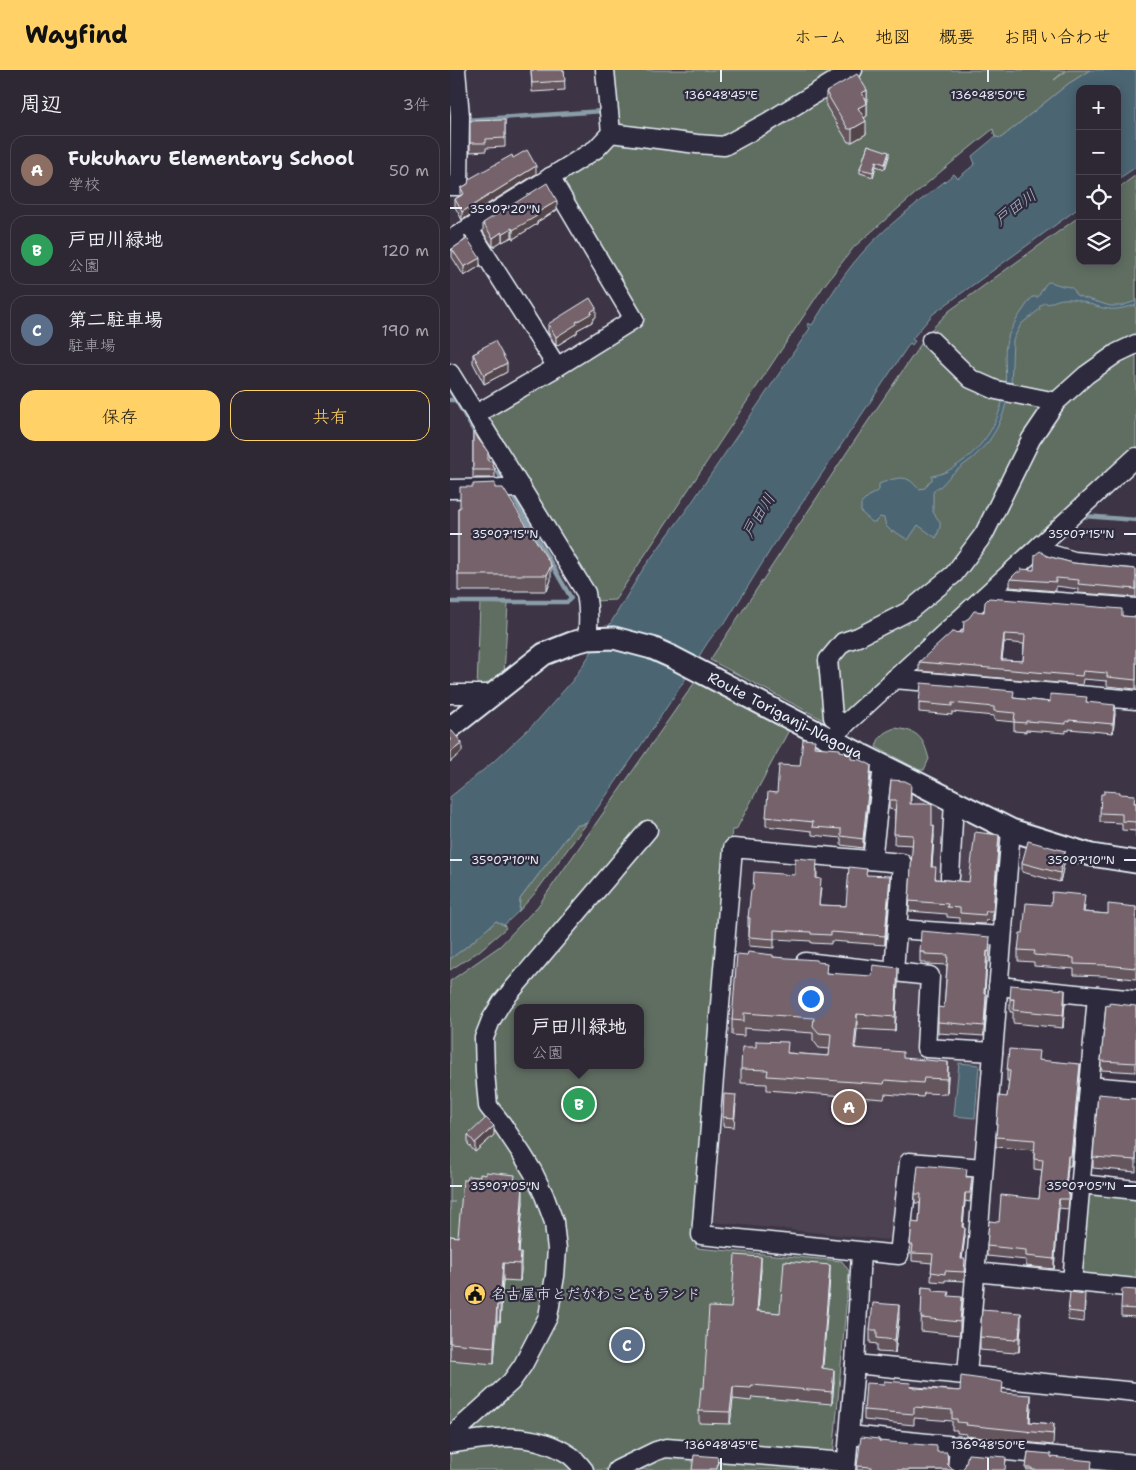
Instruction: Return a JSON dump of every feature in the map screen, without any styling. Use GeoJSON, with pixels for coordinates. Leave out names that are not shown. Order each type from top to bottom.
{"type":"FeatureCollection","features":[{"type":"Feature","properties":{"kind":"main road","name":"Route Toriganji-Nagoya"},"geometry":{"type":"LineString","coordinates":[[450,728],[544,654],[587,639],[614,638],[652,648],[672,656],[830,739],[1011,830],[1091,855],[1136,862]]}},
{"type":"Feature","properties":{"kind":"street"},"geometry":{"type":"LineString","coordinates":[[450,186],[459,186],[460,116],[456,70]]}},
{"type":"Feature","properties":{"kind":"street"},"geometry":{"type":"LineString","coordinates":[[450,240],[596,149],[611,133],[605,70]]}},
{"type":"Feature","properties":{"kind":"street"},"geometry":{"type":"LineString","coordinates":[[611,133],[724,146],[768,122],[853,70]]}},
{"type":"Feature","properties":{"kind":"street"},"geometry":{"type":"LineString","coordinates":[[476,414],[557,367],[634,318],[550,177]]}},
{"type":"Feature","properties":{"kind":"street"},"geometry":{"type":"LineString","coordinates":[[469,229],[557,367]]}},
{"type":"Feature","properties":{"kind":"street"},"geometry":{"type":"LineString","coordinates":[[931,340],[971,379],[1007,393],[1056,402]]}},
{"type":"Feature","properties":{"kind":"street"},"geometry":{"type":"LineString","coordinates":[[845,724],[833,717],[828,660],[843,642],[858,637],[909,612],[954,574],[984,534],[1030,439],[1056,402],[1086,375],[1117,352],[1136,344]]}},
{"type":"Feature","properties":{"kind":"street"},"geometry":{"type":"LineString","coordinates":[[450,373],[586,593],[589,609],[587,639]]}},
{"type":"Feature","properties":{"kind":"street"},"geometry":{"type":"LineString","coordinates":[[830,739],[1136,458]]}},
{"type":"Feature","properties":{"kind":"street"},"geometry":{"type":"LineString","coordinates":[[450,489],[522,488]]}},
{"type":"Feature","properties":{"kind":"street"},"geometry":{"type":"LineString","coordinates":[[1040,545],[1050,554],[1074,561],[1136,567]]}},
{"type":"Feature","properties":{"kind":"street"},"geometry":{"type":"LineString","coordinates":[[985,596],[1136,608]]}},
{"type":"Feature","properties":{"kind":"street"},"geometry":{"type":"LineString","coordinates":[[894,680],[1136,700]]}},
{"type":"Feature","properties":{"kind":"street"},"geometry":{"type":"LineString","coordinates":[[450,694],[492,694]]}},
{"type":"Feature","properties":{"kind":"street"},"geometry":{"type":"LineString","coordinates":[[872,860],[883,766]]}},
{"type":"Feature","properties":{"kind":"street"},"geometry":{"type":"LineString","coordinates":[[950,876],[954,802]]}},
{"type":"Feature","properties":{"kind":"street"},"geometry":{"type":"LineString","coordinates":[[450,1437],[511,1382],[523,1365],[548,1317],[555,1276],[557,1248],[554,1222],[544,1195],[522,1154],[488,1106],[484,1072],[484,1038],[490,1020],[502,1002],[648,830]]}},
{"type":"Feature","properties":{"kind":"street"},"geometry":{"type":"LineString","coordinates":[[966,1375],[1011,830]]}},
{"type":"Feature","properties":{"kind":"street"},"geometry":{"type":"LineString","coordinates":[[894,971],[902,863],[733,848],[701,1235],[899,1255],[909,1162],[983,1168]]}},
{"type":"Feature","properties":{"kind":"street"},"geometry":{"type":"LineString","coordinates":[[897,929],[1002,936]]}},
{"type":"Feature","properties":{"kind":"street"},"geometry":{"type":"LineString","coordinates":[[724,954],[743,956]]}},
{"type":"Feature","properties":{"kind":"street"},"geometry":{"type":"LineString","coordinates":[[791,960],[930,976],[926,1048],[993,1052]]}},
{"type":"Feature","properties":{"kind":"street"},"geometry":{"type":"LineString","coordinates":[[998,986],[1136,1000]]}},
{"type":"Feature","properties":{"kind":"street"},"geometry":{"type":"LineString","coordinates":[[1072,1282],[1097,996]]}},
{"type":"Feature","properties":{"kind":"street"},"geometry":{"type":"LineString","coordinates":[[1089,1086],[1136,1090]]}},
{"type":"Feature","properties":{"kind":"street"},"geometry":{"type":"LineString","coordinates":[[1081,1184],[1136,1190]]}},
{"type":"Feature","properties":{"kind":"street"},"geometry":{"type":"LineString","coordinates":[[617,1470],[666,1448],[846,1466],[855,1364],[861,1252]]}},
{"type":"Feature","properties":{"kind":"street"},"geometry":{"type":"LineString","coordinates":[[975,1272],[1136,1288]]}},
{"type":"Feature","properties":{"kind":"street"},"geometry":{"type":"LineString","coordinates":[[855,1364],[1136,1392]]}},
{"type":"Feature","properties":{"kind":"street"},"geometry":{"type":"LineString","coordinates":[[849,1435],[1136,1464]]}},
{"type":"Feature","properties":{"kind":"street"},"geometry":{"type":"LineString","coordinates":[[450,1444],[494,1438],[518,1437],[536,1440],[572,1457],[584,1470]]}},
{"type":"Feature","properties":{"kind":"street"},"geometry":{"type":"LineString","coordinates":[[957,1470],[959,1446]]}},
{"type":"Feature","properties":{"kind":"shaded area"},"geometry":{"type":"Polygon","coordinates":[[[915,791],[978,823],[967,891],[907,886],[915,791]]]}},
{"type":"Feature","properties":{"kind":"shaded area"},"geometry":{"type":"Polygon","coordinates":[[[728,962],[924,980],[916,1055],[985,1059],[975,1161],[900,1154],[892,1238],[888,1240],[714,1222],[710,1218],[728,962]]]}},
{"type":"Feature","properties":{"kind":"green space"},"geometry":{"type":"Polygon","coordinates":[[[611,70],[1066,70],[1054,80],[1068,70],[1090,70],[1068,84],[1001,138],[995,137],[993,129],[854,247],[823,287],[615,600],[594,601],[488,426],[488,416],[641,322],[555,176],[616,141],[611,70]]]}},
{"type":"Feature","properties":{"kind":"green space"},"geometry":{"type":"Polygon","coordinates":[[[1136,175],[1136,447],[833,725],[710,660],[847,452],[929,332],[949,311],[1076,219],[1076,265],[1121,265],[1121,186],[1136,175]]]}},
{"type":"Feature","properties":{"kind":"green space"},"geometry":{"type":"Polygon","coordinates":[[[480,603],[508,604],[504,675],[490,689],[477,689],[480,603]]]}},
{"type":"Feature","properties":{"kind":"green space"},"geometry":{"type":"Polygon","coordinates":[[[695,682],[789,730],[736,830],[732,830],[696,1248],[842,1261],[849,1271],[832,1470],[450,1470],[450,981],[500,946],[538,906],[695,682]]]}},
{"type":"Feature","properties":{"kind":"green space"},"geometry":{"type":"Polygon","coordinates":[[[895,728],[915,733],[922,740],[929,759],[924,770],[919,770],[876,747],[882,734],[895,728]]]}},
{"type":"Feature","properties":{"kind":"green space"},"geometry":{"type":"Polygon","coordinates":[[[587,823],[536,892],[519,911],[520,899],[575,826],[587,823]]]}},
{"type":"Feature","properties":{"kind":"green space"},"geometry":{"type":"Polygon","coordinates":[[[496,921],[506,928],[478,952],[450,970],[450,959],[496,921]]]}},
{"type":"Feature","properties":{"kind":"green space"},"geometry":{"type":"Polygon","coordinates":[[[1092,1193],[1136,1198],[1136,1281],[1084,1276],[1079,1269],[1087,1196],[1092,1193]]]}},
{"type":"Feature","properties":{"kind":"water","name":"戸田川"},"geometry":{"type":"Polygon","coordinates":[[[1090,70],[1136,70],[1136,167],[1121,177],[1121,85],[1076,85],[1076,210],[933,314],[912,339],[915,341],[912,345],[910,343],[771,549],[726,622],[708,642],[660,717],[587,823],[575,826],[520,899],[519,911],[504,925],[496,921],[450,959],[450,797],[492,763],[538,720],[573,680],[643,569],[690,505],[810,328],[807,326],[808,323],[812,325],[842,278],[856,260],[895,221],[954,174],[958,178],[975,164],[972,156],[995,137],[1001,138],[1068,84],[1090,70]]]}},
{"type":"Feature","properties":{"kind":"water"},"geometry":{"type":"Polygon","coordinates":[[[1048,282],[1069,287],[1078,296],[1110,306],[1121,306],[1136,301],[1136,305],[1112,309],[1072,299],[1057,300],[1048,304],[1045,302],[1039,307],[1040,309],[1021,324],[1013,340],[1011,386],[997,428],[989,441],[974,457],[952,474],[933,493],[933,512],[940,522],[936,538],[918,525],[908,540],[894,531],[892,532],[886,526],[884,518],[880,517],[875,522],[872,522],[861,512],[861,504],[879,490],[879,484],[902,478],[910,481],[919,489],[925,488],[932,480],[932,476],[952,468],[980,446],[997,419],[1003,398],[1005,351],[1009,334],[1032,297],[1038,297],[1048,282]]]}},
{"type":"Feature","properties":{"kind":"water"},"geometry":{"type":"Polygon","coordinates":[[[959,1063],[979,1065],[975,1118],[954,1116],[959,1063]]]}},
{"type":"Feature","properties":{"kind":"building"},"geometry":{"type":"Polygon","coordinates":[[[531,70],[564,70],[565,81],[532,83],[531,70]]]}},
{"type":"Feature","properties":{"kind":"building"},"geometry":{"type":"Polygon","coordinates":[[[857,74],[867,90],[862,93],[867,103],[858,108],[866,121],[852,129],[848,129],[826,92],[857,74]]]}},
{"type":"Feature","properties":{"kind":"building"},"geometry":{"type":"Polygon","coordinates":[[[505,120],[505,138],[486,139],[486,143],[470,143],[470,121],[505,120]]]}},
{"type":"Feature","properties":{"kind":"building"},"geometry":{"type":"Polygon","coordinates":[[[868,145],[889,152],[885,164],[876,161],[873,172],[860,169],[868,145]]]}},
{"type":"Feature","properties":{"kind":"building"},"geometry":{"type":"Polygon","coordinates":[[[527,150],[536,166],[462,212],[455,199],[464,194],[461,188],[468,184],[469,179],[512,155],[513,158],[527,150]]]}},
{"type":"Feature","properties":{"kind":"building"},"geometry":{"type":"Polygon","coordinates":[[[547,183],[557,201],[535,214],[537,216],[513,230],[512,228],[502,234],[502,232],[493,238],[483,223],[547,183]]]}},
{"type":"Feature","properties":{"kind":"building"},"geometry":{"type":"Polygon","coordinates":[[[465,235],[480,258],[464,267],[452,249],[467,239],[465,235]]]}},
{"type":"Feature","properties":{"kind":"building"},"geometry":{"type":"Polygon","coordinates":[[[590,298],[596,308],[592,313],[556,337],[548,324],[590,298]]]}},
{"type":"Feature","properties":{"kind":"building"},"geometry":{"type":"Polygon","coordinates":[[[495,341],[507,363],[484,375],[473,354],[495,341]]]}},
{"type":"Feature","properties":{"kind":"building"},"geometry":{"type":"Polygon","coordinates":[[[473,432],[488,452],[488,461],[492,461],[495,470],[473,470],[473,432]]]}},
{"type":"Feature","properties":{"kind":"building"},"geometry":{"type":"Polygon","coordinates":[[[495,483],[495,488],[503,488],[551,565],[547,575],[458,575],[458,508],[460,508],[460,487],[473,487],[473,484],[495,483]]]}},
{"type":"Feature","properties":{"kind":"building"},"geometry":{"type":"Polygon","coordinates":[[[1040,551],[1047,556],[1073,563],[1136,569],[1136,589],[1078,584],[1079,580],[1056,578],[1056,582],[1010,579],[1017,572],[1021,572],[1021,569],[1034,570],[1035,555],[1040,551]]]}},
{"type":"Feature","properties":{"kind":"building"},"geometry":{"type":"Polygon","coordinates":[[[989,598],[1122,609],[1122,616],[1136,617],[1136,680],[1107,677],[1107,673],[1083,671],[1082,676],[919,662],[952,632],[963,633],[964,621],[974,611],[984,612],[985,602],[989,598]],[[1004,634],[1001,660],[1023,661],[1025,635],[1004,634]]]}},
{"type":"Feature","properties":{"kind":"building"},"geometry":{"type":"Polygon","coordinates":[[[921,683],[1014,691],[1013,698],[1050,702],[1050,694],[1087,697],[1086,702],[1115,705],[1113,724],[1069,720],[1069,722],[1066,721],[1066,724],[1014,722],[1015,713],[994,711],[994,707],[952,703],[952,706],[919,703],[921,683]]]}},
{"type":"Feature","properties":{"kind":"building"},"geometry":{"type":"Polygon","coordinates":[[[450,731],[462,743],[450,753],[450,731]]]}},
{"type":"Feature","properties":{"kind":"building"},"geometry":{"type":"Polygon","coordinates":[[[803,739],[815,740],[814,747],[840,749],[840,751],[851,755],[851,759],[861,760],[871,765],[863,839],[841,836],[841,829],[812,827],[813,822],[766,817],[768,792],[777,793],[779,765],[800,766],[803,739]]]}},
{"type":"Feature","properties":{"kind":"building"},"geometry":{"type":"Polygon","coordinates":[[[891,780],[905,781],[911,784],[910,804],[932,804],[932,826],[934,826],[931,867],[936,867],[935,879],[969,882],[975,832],[999,835],[993,911],[986,911],[985,915],[960,913],[960,908],[947,907],[948,904],[909,901],[913,835],[894,834],[896,800],[889,800],[891,780]]]}},
{"type":"Feature","properties":{"kind":"building"},"geometry":{"type":"Polygon","coordinates":[[[1104,791],[1135,795],[1136,822],[1122,821],[1122,814],[1100,813],[1101,794],[1104,794],[1104,791]]]}},
{"type":"Feature","properties":{"kind":"building"},"geometry":{"type":"Polygon","coordinates":[[[1028,841],[1065,851],[1060,873],[1022,863],[1028,841]]]}},
{"type":"Feature","properties":{"kind":"building"},"geometry":{"type":"Polygon","coordinates":[[[795,858],[817,860],[816,878],[821,879],[819,905],[846,906],[849,867],[867,869],[866,875],[890,876],[885,936],[831,932],[831,935],[811,934],[811,932],[774,930],[774,939],[749,937],[750,918],[748,918],[754,872],[795,875],[795,858]]]}},
{"type":"Feature","properties":{"kind":"building"},"geometry":{"type":"Polygon","coordinates":[[[1052,892],[1085,895],[1083,912],[1108,914],[1108,904],[1136,907],[1136,968],[1074,964],[1074,958],[1034,955],[1035,951],[1018,950],[1020,933],[1023,933],[1026,903],[1051,905],[1052,892]]]}},
{"type":"Feature","properties":{"kind":"building"},"geometry":{"type":"Polygon","coordinates":[[[921,931],[990,937],[984,993],[986,994],[984,1026],[938,1022],[938,1007],[944,1008],[948,955],[920,952],[921,931]]]}},
{"type":"Feature","properties":{"kind":"building"},"geometry":{"type":"Polygon","coordinates":[[[748,952],[773,955],[773,957],[817,960],[817,962],[827,963],[826,973],[872,976],[873,965],[898,968],[895,1017],[857,1014],[854,1048],[903,1052],[903,1058],[948,1062],[947,1079],[924,1078],[923,1083],[885,1080],[884,1084],[767,1076],[768,1070],[741,1069],[742,1047],[756,1047],[756,1041],[788,1042],[787,1053],[829,1056],[831,1034],[819,1033],[813,1026],[814,1018],[744,1013],[744,1021],[732,1020],[737,954],[747,955],[748,952]]]}},
{"type":"Feature","properties":{"kind":"building"},"geometry":{"type":"Polygon","coordinates":[[[1011,985],[1065,990],[1063,1015],[1013,1010],[1014,999],[1010,999],[1011,985]]]}},
{"type":"Feature","properties":{"kind":"building"},"geometry":{"type":"Polygon","coordinates":[[[1109,1003],[1136,1006],[1136,1063],[1101,1061],[1106,1005],[1109,1006],[1109,1003]]]}},
{"type":"Feature","properties":{"kind":"building"},"geometry":{"type":"Polygon","coordinates":[[[1009,1049],[1039,1051],[1038,1060],[1080,1064],[1071,1156],[1068,1156],[1065,1188],[1069,1188],[1068,1199],[1059,1199],[1054,1259],[1026,1256],[1026,1250],[987,1246],[989,1221],[999,1222],[1001,1195],[1039,1199],[1043,1160],[1034,1159],[1035,1140],[996,1137],[999,1096],[1007,1097],[1010,1071],[1007,1071],[1009,1049]]]}},
{"type":"Feature","properties":{"kind":"building"},"geometry":{"type":"Polygon","coordinates":[[[724,1094],[736,1095],[734,1118],[723,1117],[724,1094]]]}},
{"type":"Feature","properties":{"kind":"building"},"geometry":{"type":"Polygon","coordinates":[[[1098,1094],[1136,1099],[1136,1160],[1093,1157],[1098,1094]]]}},
{"type":"Feature","properties":{"kind":"building"},"geometry":{"type":"Polygon","coordinates":[[[486,1118],[494,1126],[475,1143],[468,1135],[486,1118]]]}},
{"type":"Feature","properties":{"kind":"building"},"geometry":{"type":"Polygon","coordinates":[[[918,1165],[967,1169],[966,1177],[972,1177],[970,1193],[965,1193],[962,1227],[965,1228],[961,1259],[965,1259],[964,1272],[945,1271],[945,1274],[931,1272],[933,1254],[912,1253],[913,1245],[910,1245],[912,1222],[919,1223],[921,1194],[915,1194],[918,1165]]]}},
{"type":"Feature","properties":{"kind":"building"},"geometry":{"type":"Polygon","coordinates":[[[486,1172],[515,1175],[514,1184],[523,1185],[518,1253],[521,1253],[520,1264],[503,1263],[494,1347],[450,1343],[450,1236],[458,1237],[463,1180],[467,1180],[468,1176],[480,1177],[480,1174],[486,1175],[486,1172]]]}},
{"type":"Feature","properties":{"kind":"building"},"geometry":{"type":"Polygon","coordinates":[[[735,1255],[761,1257],[757,1311],[780,1313],[784,1261],[830,1265],[822,1368],[834,1370],[832,1392],[752,1385],[751,1388],[733,1387],[730,1412],[699,1411],[701,1388],[704,1388],[709,1307],[731,1308],[735,1255]]]}},
{"type":"Feature","properties":{"kind":"building"},"geometry":{"type":"Polygon","coordinates":[[[922,1287],[933,1288],[933,1291],[949,1292],[948,1296],[962,1297],[960,1322],[921,1318],[922,1287]]]}},
{"type":"Feature","properties":{"kind":"building"},"geometry":{"type":"Polygon","coordinates":[[[1122,1289],[1136,1290],[1136,1309],[1121,1308],[1122,1289]]]}},
{"type":"Feature","properties":{"kind":"building"},"geometry":{"type":"Polygon","coordinates":[[[1070,1292],[1085,1294],[1084,1313],[1068,1311],[1070,1292]]]}},
{"type":"Feature","properties":{"kind":"building"},"geometry":{"type":"Polygon","coordinates":[[[873,1303],[899,1305],[895,1340],[877,1338],[877,1330],[870,1330],[873,1303]]]}},
{"type":"Feature","properties":{"kind":"building"},"geometry":{"type":"Polygon","coordinates":[[[982,1310],[1021,1313],[1019,1338],[1015,1338],[1015,1340],[980,1337],[982,1310]]]}},
{"type":"Feature","properties":{"kind":"building"},"geometry":{"type":"Polygon","coordinates":[[[961,1376],[1003,1382],[1002,1393],[1031,1395],[1029,1422],[1054,1424],[1053,1434],[966,1425],[967,1423],[957,1422],[957,1419],[952,1419],[952,1410],[914,1407],[914,1414],[864,1410],[866,1383],[884,1384],[884,1381],[911,1383],[910,1387],[916,1388],[960,1391],[961,1376]]]}},
{"type":"Feature","properties":{"kind":"building"},"geometry":{"type":"Polygon","coordinates":[[[861,1437],[879,1439],[879,1441],[937,1446],[937,1452],[947,1452],[948,1465],[955,1470],[872,1470],[872,1467],[857,1466],[861,1437]]]}},
{"type":"Feature","properties":{"kind":"building"},"geometry":{"type":"Polygon","coordinates":[[[1028,1452],[1051,1454],[1051,1457],[1092,1461],[1091,1470],[1032,1470],[1032,1468],[1026,1468],[1028,1452]]]}},
{"type":"Feature","properties":{"kind":"building"},"geometry":{"type":"Polygon","coordinates":[[[968,1454],[1006,1457],[1005,1470],[961,1470],[965,1466],[968,1454]]]}},
{"type":"Feature","properties":{"kind":"building"},"geometry":{"type":"Polygon","coordinates":[[[694,1455],[718,1457],[717,1469],[692,1470],[694,1455]]]}},
{"type":"Feature","properties":{"kind":"waterway"},"geometry":{"type":"LineString","coordinates":[[466,120],[603,111]]}},
{"type":"Feature","properties":{"kind":"waterway"},"geometry":{"type":"LineString","coordinates":[[450,390],[456,400]]}},
{"type":"Feature","properties":{"kind":"waterway"},"geometry":{"type":"LineString","coordinates":[[450,400],[456,400],[474,431]]}},
{"type":"Feature","properties":{"kind":"waterway"},"geometry":{"type":"LineString","coordinates":[[498,472],[505,484]]}},
{"type":"Feature","properties":{"kind":"waterway"},"geometry":{"type":"LineString","coordinates":[[450,602],[567,602],[571,598],[513,497]]}},
{"type":"Feature","properties":{"kind":"waterway"},"geometry":{"type":"LineString","coordinates":[[1087,513],[1084,516],[1136,520]]}},
{"type":"Feature","properties":{"kind":"ferry route"},"geometry":{"type":"LineString","coordinates":[[450,1202],[455,1202]]}},
{"type":"Feature","properties":{"kind":"place","name":"戸田川緑地"},"geometry":{"type":"Point","coordinates":[579,1104]}},
{"type":"Feature","properties":{"kind":"place","name":"Fukuharu Elementary School"},"geometry":{"type":"Point","coordinates":[849,1107]}},
{"type":"Feature","properties":{"kind":"place","name":"名古屋市とだがわこどもランド"},"geometry":{"type":"Point","coordinates":[475,1294]}},
{"type":"Feature","properties":{"kind":"place","name":"第二駐車場"},"geometry":{"type":"Point","coordinates":[627,1345]}}]}
